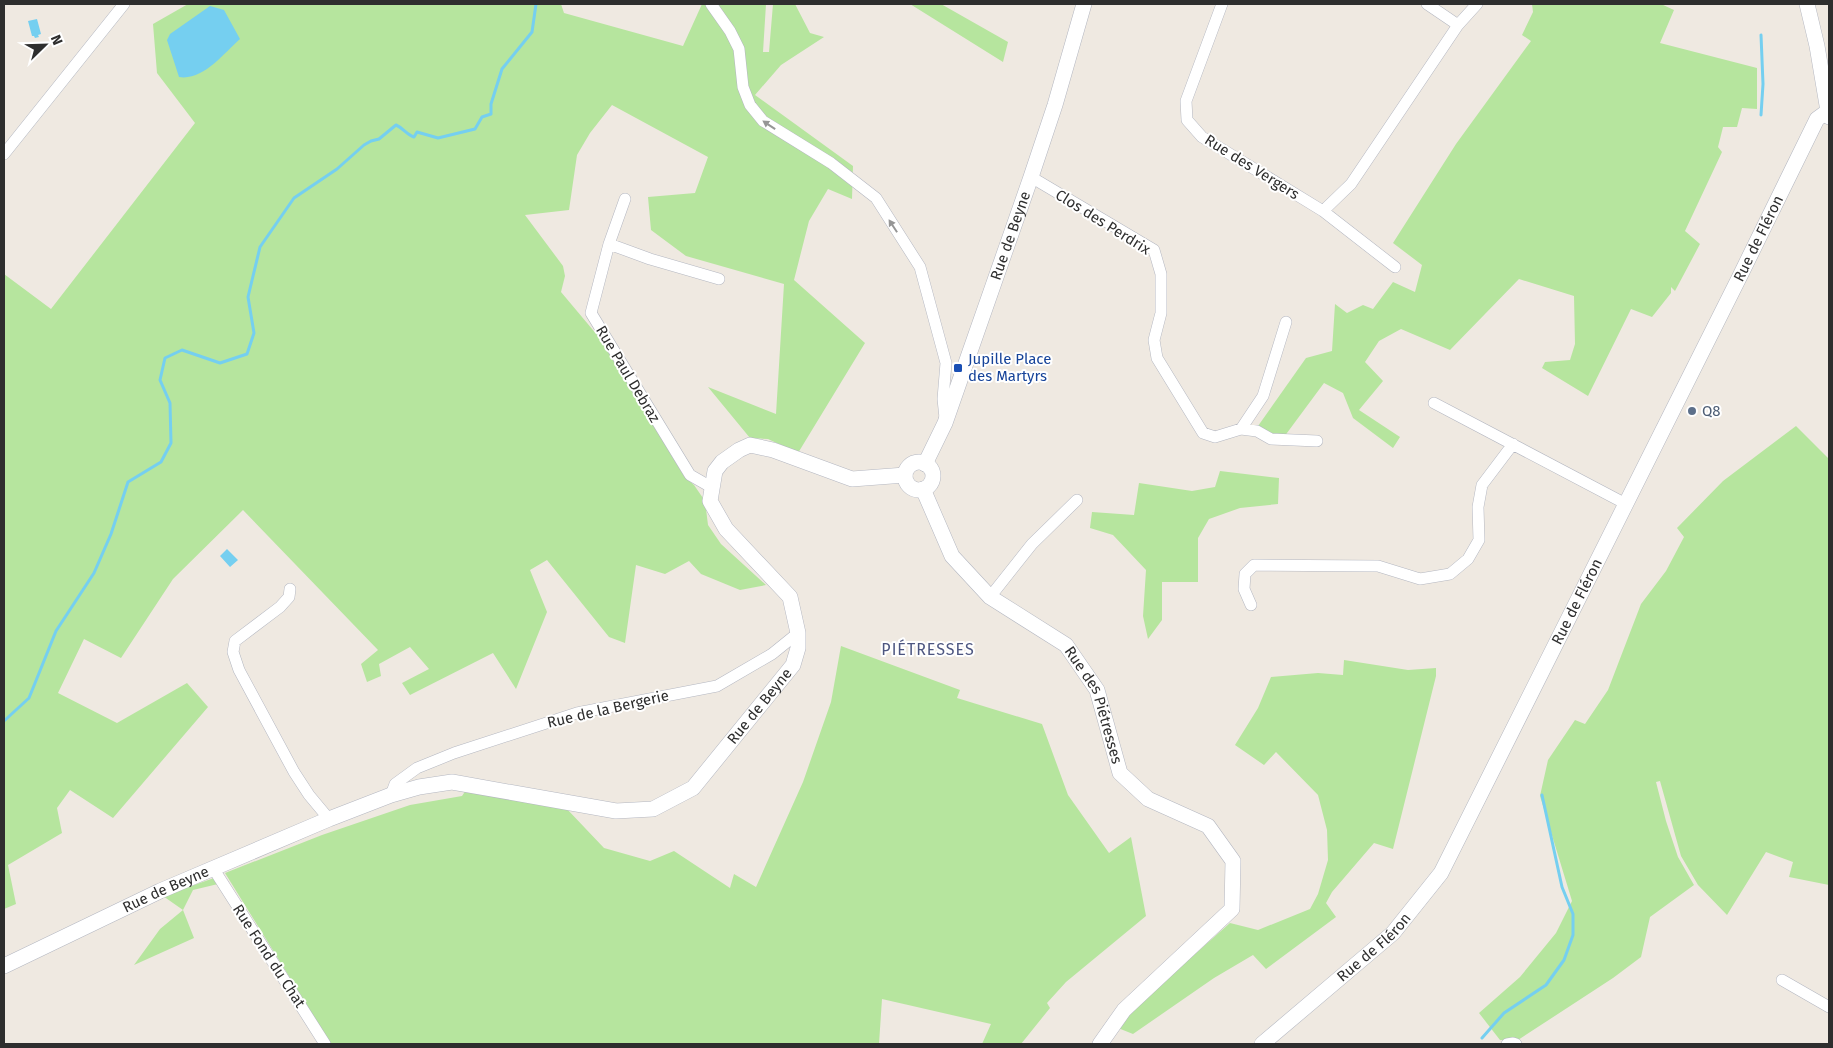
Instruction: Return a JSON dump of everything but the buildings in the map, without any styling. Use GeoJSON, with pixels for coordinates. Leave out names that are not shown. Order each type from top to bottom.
{"type":"FeatureCollection","features":[{"type":"Feature","properties":{"kind":"street"},"geometry":{"type":"LineString","coordinates":[[710,4],[730,31],[739,50],[743,87],[750,105],[763,122],[831,163],[876,198],[920,267],[946,363],[943,399],[945,423]]}},
{"type":"Feature","properties":{"kind":"street","name":"Rue de Beyne"},"geometry":{"type":"LineString","coordinates":[[925,464],[945,423],[1031,177],[1055,104],[1084,4]]}},
{"type":"Feature","properties":{"kind":"street","name":"Rue des Vergers"},"geometry":{"type":"LineString","coordinates":[[1222,4],[1186,101],[1187,120],[1202,137],[1323,211],[1395,267]]}},
{"type":"Feature","properties":{"kind":"street"},"geometry":{"type":"LineString","coordinates":[[1427,4],[1458,25]]}},
{"type":"Feature","properties":{"kind":"street"},"geometry":{"type":"LineString","coordinates":[[1323,211],[1351,184],[1458,25],[1477,4]]}},
{"type":"Feature","properties":{"kind":"street"},"geometry":{"type":"LineString","coordinates":[[1807,4],[1817,46],[1829,114]]}},
{"type":"Feature","properties":{"kind":"street"},"geometry":{"type":"LineString","coordinates":[[4,154],[119,5]]}},
{"type":"Feature","properties":{"kind":"street","name":"Rue de Fléron"},"geometry":{"type":"LineString","coordinates":[[1262,1044],[1393,933],[1440,872],[1626,504],[1817,119],[1829,114]]}},
{"type":"Feature","properties":{"kind":"street","name":"Clos des Perdrix"},"geometry":{"type":"LineString","coordinates":[[1031,177],[1154,250],[1160,274],[1161,313],[1154,340],[1157,358],[1202,433],[1215,437],[1241,429]]}},
{"type":"Feature","properties":{"kind":"street","name":"Rue Paul Debraz"},"geometry":{"type":"LineString","coordinates":[[625,199],[610,244],[591,313],[690,475],[711,487]]}},
{"type":"Feature","properties":{"kind":"street"},"geometry":{"type":"LineString","coordinates":[[610,244],[650,259],[719,279]]}},
{"type":"Feature","properties":{"kind":"street"},"geometry":{"type":"LineString","coordinates":[[1286,322],[1263,396],[1241,429],[1257,431],[1271,439],[1317,441]]}},
{"type":"Feature","properties":{"kind":"street"},"geometry":{"type":"LineString","coordinates":[[1434,403],[1626,504]]}},
{"type":"Feature","properties":{"kind":"street"},"geometry":{"type":"LineString","coordinates":[[1250,605],[1244,588],[1245,574],[1254,565],[1378,566],[1420,579],[1450,574],[1468,559],[1479,540],[1478,507],[1482,485],[1513,444]]}},
{"type":"Feature","properties":{"kind":"street"},"geometry":{"type":"LineString","coordinates":[[711,487],[715,471],[722,462],[739,450],[750,446],[772,450],[852,479],[905,475]]}},
{"type":"Feature","properties":{"kind":"street"},"geometry":{"type":"LineString","coordinates":[[917,462],[925,464],[929,466],[934,477],[927,488],[915,490],[906,481],[907,468],[917,462]]}},
{"type":"Feature","properties":{"kind":"street","name":"Rue de Beyne"},"geometry":{"type":"LineString","coordinates":[[4,966],[160,890],[391,794],[419,786],[452,782],[616,811],[653,809],[693,788],[793,665],[798,648],[798,632],[790,597],[726,530],[710,501],[711,487]]}},
{"type":"Feature","properties":{"kind":"street","name":"Rue des Piétresses"},"geometry":{"type":"LineString","coordinates":[[923,489],[952,556],[990,597],[1066,645],[1097,690],[1120,773],[1148,799],[1208,826],[1232,861],[1232,909],[1124,1010],[1100,1044]]}},
{"type":"Feature","properties":{"kind":"street"},"geometry":{"type":"LineString","coordinates":[[990,597],[1032,544],[1078,500]]}},
{"type":"Feature","properties":{"kind":"street"},"geometry":{"type":"LineString","coordinates":[[290,589],[290,597],[280,607],[235,641],[233,652],[239,670],[294,772],[309,795],[329,819]]}},
{"type":"Feature","properties":{"kind":"street","name":"Rue de la Bergerie"},"geometry":{"type":"LineString","coordinates":[[391,794],[395,784],[417,768],[577,713],[717,686],[772,654],[798,632]]}},
{"type":"Feature","properties":{"kind":"street","name":"Rue Fond du Chat"},"geometry":{"type":"LineString","coordinates":[[212,868],[325,1044]]}},
{"type":"Feature","properties":{"kind":"street"},"geometry":{"type":"LineString","coordinates":[[1782,980],[1829,1007]]}},
{"type":"Feature","properties":{"kind":"street"},"geometry":{"type":"LineString","coordinates":[[1507,1044],[1516,1044]]}},
{"type":"Feature","properties":{"kind":"green space"},"geometry":{"type":"Polygon","coordinates":[[[188,4],[561,4],[564,13],[683,46],[702,4],[766,4],[763,52],[769,52],[773,4],[795,4],[810,33],[824,37],[781,65],[755,95],[853,166],[852,199],[828,189],[809,221],[794,280],[865,343],[798,453],[768,439],[750,438],[708,387],[776,414],[784,284],[686,256],[651,230],[648,197],[695,193],[708,157],[612,105],[590,133],[577,155],[569,210],[525,215],[563,266],[565,276],[561,292],[603,342],[684,476],[694,485],[705,501],[708,525],[721,544],[766,585],[740,590],[701,574],[689,561],[665,574],[636,565],[625,643],[609,637],[547,560],[530,570],[547,612],[516,689],[493,653],[410,695],[402,683],[429,669],[410,647],[379,664],[381,676],[367,682],[361,664],[378,650],[243,510],[173,579],[121,658],[84,639],[58,693],[117,723],[187,683],[208,707],[113,818],[70,790],[57,808],[62,833],[8,865],[16,904],[4,909],[4,274],[51,309],[195,123],[157,73],[153,24],[188,4]]]}},
{"type":"Feature","properties":{"kind":"green space"},"geometry":{"type":"Polygon","coordinates":[[[910,4],[941,4],[1008,42],[1003,62],[910,4]]]}},
{"type":"Feature","properties":{"kind":"green space"},"geometry":{"type":"Polygon","coordinates":[[[1532,4],[1661,4],[1674,10],[1660,43],[1757,68],[1757,109],[1742,108],[1737,127],[1723,127],[1718,147],[1722,152],[1685,231],[1700,244],[1675,291],[1671,287],[1671,293],[1652,317],[1631,309],[1588,396],[1542,368],[1545,362],[1570,360],[1575,344],[1574,296],[1519,279],[1450,350],[1401,329],[1379,341],[1365,362],[1383,381],[1359,410],[1400,437],[1393,448],[1353,418],[1343,393],[1324,383],[1284,437],[1274,440],[1258,426],[1306,358],[1332,351],[1335,304],[1347,313],[1363,305],[1373,309],[1393,282],[1415,292],[1422,265],[1393,243],[1456,144],[1531,41],[1522,35],[1533,12],[1532,4]]]}},
{"type":"Feature","properties":{"kind":"green space"},"geometry":{"type":"Polygon","coordinates":[[[1796,426],[1829,459],[1829,885],[1789,877],[1793,862],[1766,852],[1727,915],[1698,885],[1681,856],[1660,781],[1656,782],[1678,857],[1694,885],[1650,917],[1641,957],[1613,978],[1518,1040],[1500,1040],[1479,1013],[1520,977],[1556,933],[1572,901],[1540,796],[1548,760],[1575,720],[1585,724],[1608,690],[1641,604],[1666,571],[1684,537],[1677,528],[1723,481],[1796,426]]]}},
{"type":"Feature","properties":{"kind":"green space"},"geometry":{"type":"Polygon","coordinates":[[[1220,471],[1279,478],[1278,504],[1240,508],[1209,519],[1198,538],[1198,582],[1162,582],[1162,620],[1148,639],[1143,616],[1146,570],[1113,535],[1090,528],[1092,512],[1134,515],[1139,483],[1192,491],[1215,487],[1220,471]]]}},
{"type":"Feature","properties":{"kind":"green space"},"geometry":{"type":"Polygon","coordinates":[[[841,646],[960,690],[957,698],[1042,724],[1068,795],[1109,853],[1131,837],[1146,916],[1066,982],[1047,1003],[1050,1008],[1021,1044],[982,1044],[991,1024],[882,999],[879,1044],[331,1044],[225,873],[322,835],[410,805],[462,796],[468,787],[566,808],[604,848],[650,861],[674,851],[730,888],[734,874],[756,887],[803,782],[831,702],[841,646]]]}},
{"type":"Feature","properties":{"kind":"green space"},"geometry":{"type":"Polygon","coordinates":[[[1344,660],[1408,670],[1436,668],[1436,676],[1393,849],[1374,843],[1332,892],[1326,903],[1336,917],[1266,969],[1253,955],[1214,978],[1133,1034],[1118,1028],[1144,999],[1230,923],[1258,930],[1310,909],[1318,894],[1328,860],[1327,830],[1318,795],[1276,752],[1264,765],[1235,745],[1258,708],[1271,677],[1318,673],[1343,675],[1344,660]]]}},
{"type":"Feature","properties":{"kind":"green space"},"geometry":{"type":"Polygon","coordinates":[[[214,878],[218,884],[193,890],[183,910],[163,896],[214,878]]]}},
{"type":"Feature","properties":{"kind":"green space"},"geometry":{"type":"Polygon","coordinates":[[[183,910],[194,938],[134,965],[160,929],[183,910]]]}},
{"type":"Feature","properties":{"kind":"water"},"geometry":{"type":"Polygon","coordinates":[[[210,6],[224,10],[240,39],[220,59],[204,71],[188,77],[179,77],[167,40],[170,34],[210,6]]]}},
{"type":"Feature","properties":{"kind":"water"},"geometry":{"type":"Polygon","coordinates":[[[37,19],[41,34],[35,38],[32,36],[28,21],[37,19]]]}},
{"type":"Feature","properties":{"kind":"water"},"geometry":{"type":"Polygon","coordinates":[[[227,549],[238,560],[230,567],[220,556],[227,549]]]}},
{"type":"Feature","properties":{"kind":"waterway"},"geometry":{"type":"LineString","coordinates":[[4,721],[29,698],[56,631],[94,573],[111,534],[128,482],[161,462],[171,443],[170,403],[160,380],[165,358],[182,350],[220,363],[247,354],[254,333],[248,297],[260,247],[294,198],[337,169],[364,145],[379,139],[396,125],[414,137],[417,132],[438,138],[475,129],[482,117],[491,114],[491,104],[502,69],[532,32],[536,4]]}},
{"type":"Feature","properties":{"kind":"waterway"},"geometry":{"type":"LineString","coordinates":[[1761,35],[1763,84],[1761,115]]}},
{"type":"Feature","properties":{"kind":"waterway"},"geometry":{"type":"LineString","coordinates":[[1482,1038],[1504,1013],[1546,985],[1564,960],[1573,935],[1573,914],[1562,887],[1542,795]]}},
{"type":"Feature","properties":{"kind":"place","name":"Jupille Place des Martyrs"},"geometry":{"type":"Point","coordinates":[958,368]}},
{"type":"Feature","properties":{"kind":"place","name":"Q8"},"geometry":{"type":"Point","coordinates":[1692,411]}},
{"type":"Feature","properties":{"kind":"district","name":"PIÉTRESSES"},"geometry":{"type":"Point","coordinates":[928,649]}}]}
